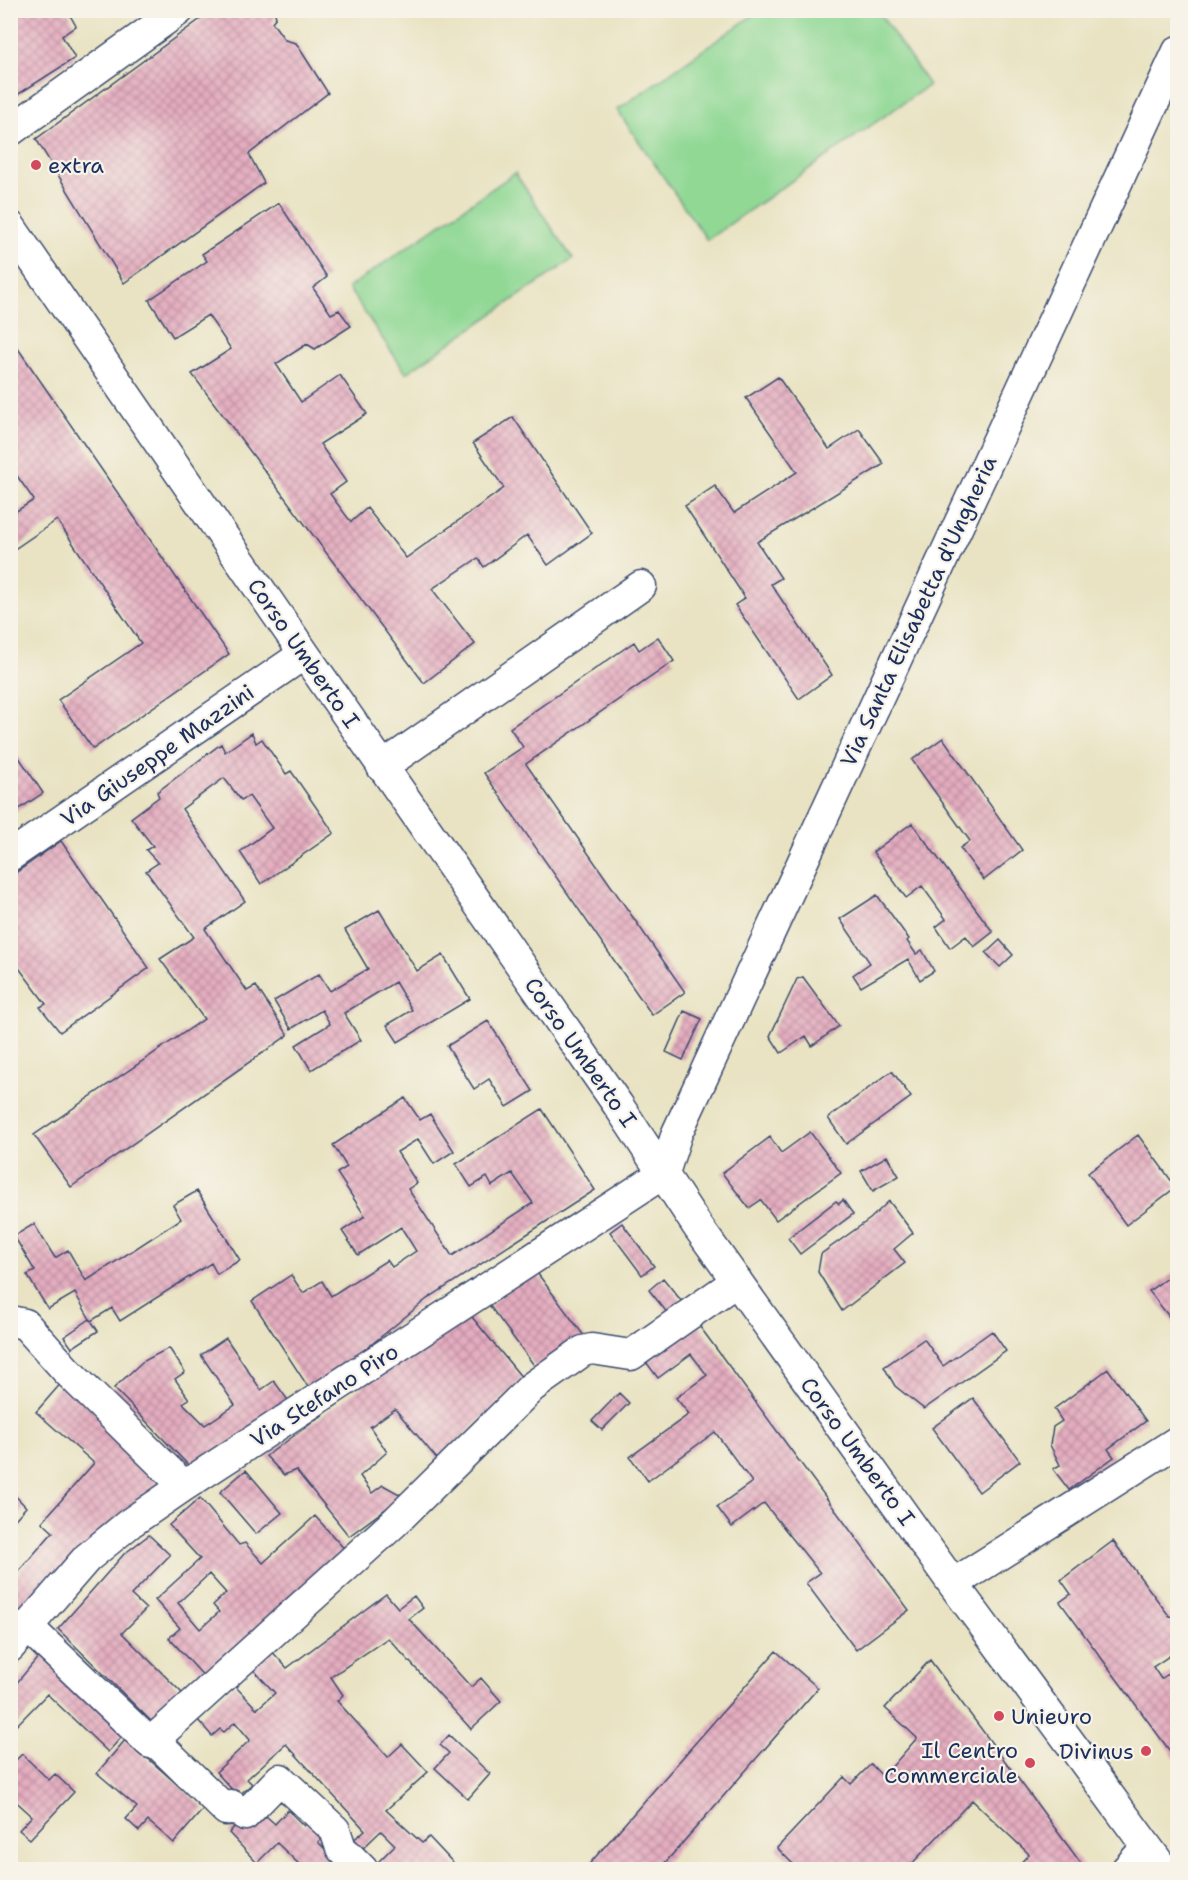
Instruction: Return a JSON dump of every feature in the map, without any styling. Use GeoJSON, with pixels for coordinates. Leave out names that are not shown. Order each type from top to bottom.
{"type":"FeatureCollection","features":[{"type":"Feature","properties":{"kind":"street"},"geometry":{"type":"LineString","coordinates":[[10,131],[179,10]]}},
{"type":"Feature","properties":{"kind":"street","name":"Via Santa Elisabetta d'Ungheria"},"geometry":{"type":"LineString","coordinates":[[663,1173],[677,1133],[1178,51]]}},
{"type":"Feature","properties":{"kind":"street","name":"Corso Umberto I"},"geometry":{"type":"LineString","coordinates":[[10,226],[698,1227],[953,1584],[1155,1858]]}},
{"type":"Feature","properties":{"kind":"street"},"geometry":{"type":"LineString","coordinates":[[382,767],[641,586]]}},
{"type":"Feature","properties":{"kind":"street","name":"Via Giuseppe Mazzini"},"geometry":{"type":"LineString","coordinates":[[10,856],[304,654]]}},
{"type":"Feature","properties":{"kind":"street","name":"Via Stefano Piro"},"geometry":{"type":"LineString","coordinates":[[19,1637],[87,1558],[130,1523],[663,1173]]}},
{"type":"Feature","properties":{"kind":"street"},"geometry":{"type":"LineString","coordinates":[[19,1637],[150,1743],[394,1523],[532,1387],[583,1351],[592,1349],[631,1355],[737,1281]]}},
{"type":"Feature","properties":{"kind":"street"},"geometry":{"type":"LineString","coordinates":[[10,1321],[25,1324],[67,1371],[184,1486]]}},
{"type":"Feature","properties":{"kind":"street"},"geometry":{"type":"LineString","coordinates":[[953,1584],[1178,1441]]}},
{"type":"Feature","properties":{"kind":"street"},"geometry":{"type":"LineString","coordinates":[[153,1739],[226,1810],[231,1805],[245,1815],[280,1779],[335,1830],[341,1848],[363,1869]]}},
{"type":"Feature","properties":{"kind":"street"},"geometry":{"type":"LineString","coordinates":[[1126,1869],[1155,1858]]}},
{"type":"Feature","properties":{"kind":"green space"},"geometry":{"type":"Polygon","coordinates":[[[759,11],[878,11],[929,85],[707,240],[617,110],[759,11]]]}},
{"type":"Feature","properties":{"kind":"green space"},"geometry":{"type":"Polygon","coordinates":[[[515,173],[573,259],[406,373],[348,288],[515,173]]]}},
{"type":"Feature","properties":{"kind":"building"},"geometry":{"type":"Polygon","coordinates":[[[10,10],[67,10],[76,26],[62,36],[75,58],[14,97],[10,92],[10,10]]]}},
{"type":"Feature","properties":{"kind":"building"},"geometry":{"type":"Polygon","coordinates":[[[213,10],[274,10],[276,17],[272,22],[285,40],[296,43],[328,93],[249,154],[264,183],[124,283],[36,139],[213,10]]]}},
{"type":"Feature","properties":{"kind":"building"},"geometry":{"type":"Polygon","coordinates":[[[279,203],[327,277],[313,288],[331,314],[339,310],[351,326],[315,349],[307,344],[276,364],[301,402],[340,375],[367,414],[320,444],[346,482],[330,494],[351,522],[367,508],[406,558],[504,488],[473,443],[513,417],[592,533],[548,565],[527,535],[484,567],[478,558],[432,589],[475,644],[424,683],[192,374],[231,349],[208,315],[173,337],[149,300],[207,261],[202,254],[279,203]]]}},
{"type":"Feature","properties":{"kind":"building"},"geometry":{"type":"Polygon","coordinates":[[[10,337],[229,654],[93,749],[58,700],[141,643],[57,520],[13,550],[10,547],[10,515],[34,500],[10,466],[10,337]]]}},
{"type":"Feature","properties":{"kind":"building"},"geometry":{"type":"Polygon","coordinates":[[[778,377],[829,449],[859,429],[884,464],[757,542],[781,578],[771,584],[832,675],[799,699],[735,605],[745,598],[685,506],[715,486],[734,513],[797,472],[746,398],[778,377]]]}},
{"type":"Feature","properties":{"kind":"building"},"geometry":{"type":"Polygon","coordinates":[[[658,637],[674,661],[526,764],[685,992],[652,1015],[484,773],[523,747],[510,728],[634,642],[639,650],[658,637]]]}},
{"type":"Feature","properties":{"kind":"building"},"geometry":{"type":"Polygon","coordinates":[[[252,733],[256,743],[262,739],[286,774],[291,771],[334,833],[261,884],[240,852],[272,828],[249,796],[241,800],[224,778],[182,809],[245,901],[205,929],[247,991],[256,986],[288,1035],[71,1187],[34,1135],[204,1019],[160,959],[194,937],[146,871],[158,863],[146,850],[153,846],[131,818],[159,797],[157,792],[221,744],[225,752],[252,733]]]}},
{"type":"Feature","properties":{"kind":"building"},"geometry":{"type":"Polygon","coordinates":[[[943,738],[1022,850],[984,880],[960,848],[970,841],[912,760],[943,738]]]}},
{"type":"Feature","properties":{"kind":"building"},"geometry":{"type":"Polygon","coordinates":[[[10,744],[43,793],[10,815],[10,744]]]}},
{"type":"Feature","properties":{"kind":"building"},"geometry":{"type":"Polygon","coordinates":[[[912,823],[993,932],[974,947],[966,936],[950,948],[936,927],[946,919],[922,886],[906,898],[873,852],[912,823]]]}},
{"type":"Feature","properties":{"kind":"building"},"geometry":{"type":"Polygon","coordinates":[[[61,841],[149,968],[60,1032],[40,1007],[46,1004],[10,956],[10,877],[61,841]]]}},
{"type":"Feature","properties":{"kind":"building"},"geometry":{"type":"Polygon","coordinates":[[[877,895],[909,939],[907,941],[916,954],[922,950],[934,971],[920,980],[908,959],[861,987],[853,975],[870,963],[840,919],[877,895]]]}},
{"type":"Feature","properties":{"kind":"building"},"geometry":{"type":"Polygon","coordinates":[[[379,910],[417,971],[443,955],[470,999],[398,1042],[387,1025],[412,1010],[395,982],[344,1013],[361,1040],[311,1070],[296,1045],[330,1024],[322,1010],[291,1029],[274,1001],[319,974],[330,991],[368,969],[345,930],[379,910]]]}},
{"type":"Feature","properties":{"kind":"building"},"geometry":{"type":"Polygon","coordinates":[[[1000,940],[1013,955],[1000,967],[986,953],[1000,940]]]}},
{"type":"Feature","properties":{"kind":"building"},"geometry":{"type":"Polygon","coordinates":[[[803,977],[839,1026],[812,1046],[806,1036],[781,1053],[770,1036],[797,979],[803,977]]]}},
{"type":"Feature","properties":{"kind":"building"},"geometry":{"type":"Polygon","coordinates":[[[684,1011],[702,1019],[683,1060],[666,1052],[684,1011]]]}},
{"type":"Feature","properties":{"kind":"building"},"geometry":{"type":"Polygon","coordinates":[[[488,1021],[533,1091],[507,1107],[489,1079],[474,1089],[447,1046],[488,1021]]]}},
{"type":"Feature","properties":{"kind":"building"},"geometry":{"type":"Polygon","coordinates":[[[892,1071],[911,1097],[846,1144],[828,1118],[892,1071]]]}},
{"type":"Feature","properties":{"kind":"building"},"geometry":{"type":"Polygon","coordinates":[[[405,1098],[420,1120],[430,1114],[454,1151],[434,1164],[418,1139],[397,1152],[417,1183],[408,1189],[452,1256],[533,1203],[512,1173],[492,1186],[487,1177],[471,1187],[456,1164],[542,1109],[595,1190],[427,1299],[312,1393],[252,1301],[291,1275],[303,1293],[322,1281],[331,1296],[387,1260],[392,1267],[416,1251],[401,1227],[358,1255],[342,1231],[365,1216],[337,1173],[347,1167],[333,1145],[405,1098]]]}},
{"type":"Feature","properties":{"kind":"building"},"geometry":{"type":"Polygon","coordinates":[[[810,1132],[841,1173],[776,1220],[761,1200],[749,1208],[722,1173],[770,1137],[781,1153],[810,1132]]]}},
{"type":"Feature","properties":{"kind":"building"},"geometry":{"type":"Polygon","coordinates":[[[1138,1135],[1176,1187],[1126,1225],[1088,1173],[1138,1135]]]}},
{"type":"Feature","properties":{"kind":"building"},"geometry":{"type":"Polygon","coordinates":[[[887,1156],[899,1176],[873,1191],[861,1171],[887,1156]]]}},
{"type":"Feature","properties":{"kind":"building"},"geometry":{"type":"Polygon","coordinates":[[[197,1191],[240,1260],[217,1274],[211,1263],[120,1321],[112,1308],[91,1321],[75,1293],[48,1309],[27,1275],[35,1271],[14,1236],[34,1224],[55,1258],[68,1250],[86,1281],[181,1219],[173,1205],[197,1191]]]}},
{"type":"Feature","properties":{"kind":"building"},"geometry":{"type":"Polygon","coordinates":[[[843,1200],[853,1214],[800,1254],[788,1238],[836,1201],[839,1204],[843,1200]]]}},
{"type":"Feature","properties":{"kind":"building"},"geometry":{"type":"Polygon","coordinates":[[[889,1201],[913,1233],[894,1249],[905,1263],[842,1311],[818,1272],[821,1254],[870,1219],[889,1201]]]}},
{"type":"Feature","properties":{"kind":"building"},"geometry":{"type":"Polygon","coordinates":[[[622,1223],[654,1266],[642,1275],[610,1232],[622,1223]]]}},
{"type":"Feature","properties":{"kind":"building"},"geometry":{"type":"Polygon","coordinates":[[[535,1270],[585,1337],[539,1372],[489,1305],[535,1270]]]}},
{"type":"Feature","properties":{"kind":"building"},"geometry":{"type":"Polygon","coordinates":[[[1178,1270],[1178,1328],[1149,1291],[1178,1270]]]}},
{"type":"Feature","properties":{"kind":"building"},"geometry":{"type":"Polygon","coordinates":[[[663,1278],[683,1303],[669,1315],[649,1290],[663,1278]]]}},
{"type":"Feature","properties":{"kind":"building"},"geometry":{"type":"Polygon","coordinates":[[[467,1311],[523,1379],[438,1460],[395,1409],[370,1427],[387,1452],[360,1476],[372,1493],[383,1485],[403,1496],[349,1536],[296,1470],[284,1475],[266,1456],[467,1311]]]}},
{"type":"Feature","properties":{"kind":"building"},"geometry":{"type":"Polygon","coordinates":[[[90,1319],[98,1331],[72,1348],[64,1337],[90,1319]]]}},
{"type":"Feature","properties":{"kind":"building"},"geometry":{"type":"Polygon","coordinates":[[[695,1320],[909,1610],[856,1650],[806,1583],[820,1573],[764,1503],[732,1527],[717,1507],[752,1482],[715,1432],[648,1481],[630,1457],[689,1414],[676,1398],[707,1375],[691,1354],[658,1378],[643,1358],[695,1320]]]}},
{"type":"Feature","properties":{"kind":"building"},"geometry":{"type":"Polygon","coordinates":[[[992,1331],[1006,1351],[924,1409],[895,1386],[884,1367],[924,1339],[943,1366],[992,1331]]]}},
{"type":"Feature","properties":{"kind":"building"},"geometry":{"type":"Polygon","coordinates":[[[226,1338],[261,1390],[274,1381],[290,1403],[193,1470],[114,1388],[142,1362],[169,1348],[185,1372],[175,1379],[189,1399],[183,1403],[205,1425],[235,1405],[201,1355],[226,1338]]]}},
{"type":"Feature","properties":{"kind":"building"},"geometry":{"type":"Polygon","coordinates":[[[1108,1369],[1146,1421],[1108,1449],[1114,1457],[1069,1490],[1053,1469],[1060,1465],[1050,1445],[1053,1427],[1062,1421],[1054,1409],[1108,1369]]]}},
{"type":"Feature","properties":{"kind":"building"},"geometry":{"type":"Polygon","coordinates":[[[63,1381],[165,1482],[10,1630],[10,1581],[53,1532],[42,1522],[94,1463],[36,1412],[63,1381]]]}},
{"type":"Feature","properties":{"kind":"building"},"geometry":{"type":"Polygon","coordinates":[[[619,1393],[629,1403],[602,1430],[592,1421],[619,1393]]]}},
{"type":"Feature","properties":{"kind":"building"},"geometry":{"type":"Polygon","coordinates":[[[973,1398],[1020,1461],[979,1492],[932,1428],[973,1398]]]}},
{"type":"Feature","properties":{"kind":"building"},"geometry":{"type":"Polygon","coordinates":[[[246,1470],[282,1513],[256,1534],[220,1492],[246,1470]]]}},
{"type":"Feature","properties":{"kind":"building"},"geometry":{"type":"Polygon","coordinates":[[[10,1490],[26,1507],[10,1525],[10,1490]]]}},
{"type":"Feature","properties":{"kind":"building"},"geometry":{"type":"Polygon","coordinates":[[[200,1498],[239,1545],[245,1543],[263,1563],[315,1516],[348,1553],[208,1681],[169,1638],[180,1628],[155,1600],[200,1559],[169,1525],[200,1498]],[[209,1574],[178,1603],[200,1629],[219,1612],[213,1605],[226,1593],[209,1574]]]}},
{"type":"Feature","properties":{"kind":"building"},"geometry":{"type":"Polygon","coordinates":[[[149,1535],[170,1555],[131,1595],[146,1609],[122,1633],[186,1697],[157,1727],[58,1629],[124,1554],[149,1535]]]}},
{"type":"Feature","properties":{"kind":"building"},"geometry":{"type":"Polygon","coordinates":[[[1113,1541],[1170,1617],[1178,1612],[1178,1650],[1153,1667],[1161,1679],[1178,1667],[1178,1762],[1060,1602],[1071,1594],[1061,1580],[1113,1541]]]}},
{"type":"Feature","properties":{"kind":"building"},"geometry":{"type":"Polygon","coordinates":[[[386,1594],[398,1608],[414,1596],[423,1608],[409,1619],[471,1687],[481,1678],[501,1701],[471,1729],[388,1638],[331,1677],[343,1695],[337,1701],[388,1757],[402,1744],[428,1772],[386,1810],[422,1843],[429,1837],[458,1868],[457,1870],[385,1870],[378,1862],[395,1845],[381,1831],[360,1851],[351,1842],[365,1830],[286,1744],[247,1779],[252,1784],[238,1796],[216,1772],[250,1740],[235,1722],[224,1732],[220,1729],[212,1736],[197,1719],[234,1685],[257,1709],[275,1693],[250,1666],[269,1648],[287,1668],[386,1594]]]}},
{"type":"Feature","properties":{"kind":"building"},"geometry":{"type":"Polygon","coordinates":[[[44,1650],[127,1731],[108,1752],[47,1694],[10,1732],[10,1691],[44,1650]]]}},
{"type":"Feature","properties":{"kind":"building"},"geometry":{"type":"Polygon","coordinates":[[[776,1651],[818,1688],[664,1864],[670,1870],[584,1870],[776,1651]]]}},
{"type":"Feature","properties":{"kind":"building"},"geometry":{"type":"Polygon","coordinates":[[[930,1660],[1086,1870],[1014,1870],[1029,1854],[972,1800],[906,1870],[799,1870],[777,1848],[844,1777],[851,1784],[871,1764],[883,1777],[917,1738],[885,1708],[930,1660]]]}},
{"type":"Feature","properties":{"kind":"building"},"geometry":{"type":"Polygon","coordinates":[[[449,1735],[490,1774],[468,1799],[435,1768],[449,1753],[440,1745],[449,1735]]]}},
{"type":"Feature","properties":{"kind":"building"},"geometry":{"type":"Polygon","coordinates":[[[126,1739],[204,1808],[174,1843],[148,1821],[139,1831],[126,1819],[137,1807],[97,1773],[126,1739]]]}},
{"type":"Feature","properties":{"kind":"building"},"geometry":{"type":"Polygon","coordinates":[[[22,1754],[49,1780],[55,1774],[74,1792],[30,1839],[19,1830],[32,1816],[10,1796],[10,1755],[16,1760],[22,1754]]]}},
{"type":"Feature","properties":{"kind":"building"},"geometry":{"type":"Polygon","coordinates":[[[288,1810],[304,1826],[311,1819],[326,1833],[318,1842],[346,1870],[305,1870],[277,1843],[257,1863],[229,1833],[236,1825],[239,1813],[254,1828],[266,1816],[275,1824],[288,1810]]]}},
{"type":"Feature","properties":{"kind":"place","name":"extra"},"geometry":{"type":"Point","coordinates":[36,165]}},
{"type":"Feature","properties":{"kind":"place","name":"Unieuro"},"geometry":{"type":"Point","coordinates":[999,1716]}},
{"type":"Feature","properties":{"kind":"place","name":"Divinus"},"geometry":{"type":"Point","coordinates":[1146,1751]}},
{"type":"Feature","properties":{"kind":"place","name":"Il Centro Commerciale"},"geometry":{"type":"Point","coordinates":[1030,1763]}}]}
